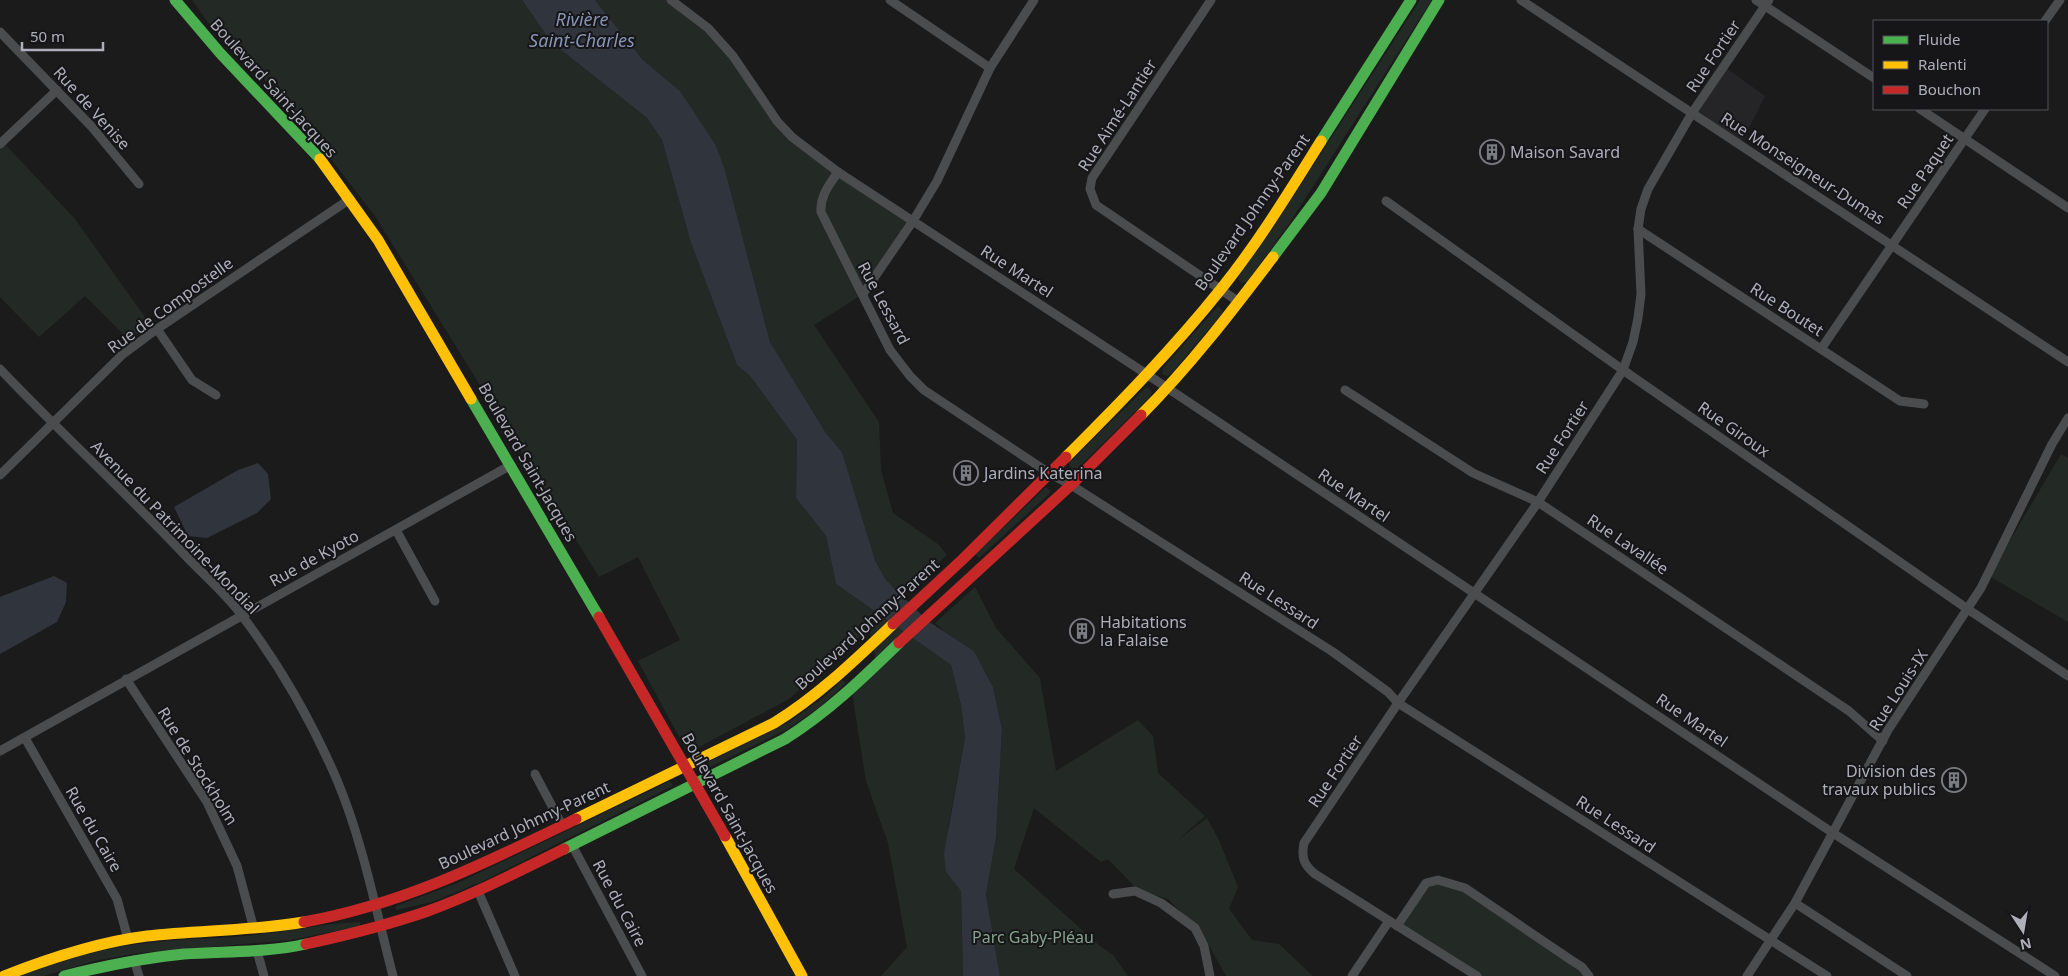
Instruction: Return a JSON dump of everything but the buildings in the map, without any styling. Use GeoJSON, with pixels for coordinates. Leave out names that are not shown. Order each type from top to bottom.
{"type":"FeatureCollection","features":[{"type":"Feature","properties":{"kind":"street","name":"Boulevard Saint-Jacques"},"geometry":{"type":"LineString","coordinates":[[175,0],[204,35],[302,138],[350,199],[390,260],[696,783],[802,976]]}},
{"type":"Feature","properties":{"kind":"street","name":"Rue Martel"},"geometry":{"type":"LineString","coordinates":[[672,0],[708,28],[733,56],[777,121],[787,132],[838,172],[1148,375],[1833,832],[2055,976]]}},
{"type":"Feature","properties":{"kind":"street"},"geometry":{"type":"LineString","coordinates":[[890,0],[990,68]]}},
{"type":"Feature","properties":{"kind":"street"},"geometry":{"type":"LineString","coordinates":[[863,294],[913,221],[937,181],[990,68],[1034,0]]}},
{"type":"Feature","properties":{"kind":"street","name":"Rue Aimé-Lantier"},"geometry":{"type":"LineString","coordinates":[[1211,0],[1092,178],[1090,189],[1096,205],[1239,302]]}},
{"type":"Feature","properties":{"kind":"street","name":"Boulevard Johnny-Parent"},"geometry":{"type":"LineString","coordinates":[[4,976],[84,948],[128,939],[172,934],[254,929],[330,917],[375,907],[467,872],[774,723],[797,709],[832,681],[963,559],[1148,375],[1221,289],[1270,220],[1411,0]]}},
{"type":"Feature","properties":{"kind":"street"},"geometry":{"type":"LineString","coordinates":[[64,976],[134,960],[185,954],[257,951],[335,938],[428,911],[478,891],[572,845],[785,739],[807,725],[843,697],[1071,485],[1167,389],[1239,302],[1321,193],[1439,0]]}},
{"type":"Feature","properties":{"kind":"street","name":"Rue Monseigneur-Dumas"},"geometry":{"type":"LineString","coordinates":[[1521,0],[2068,362]]}},
{"type":"Feature","properties":{"kind":"street"},"geometry":{"type":"LineString","coordinates":[[1756,0],[1767,3],[1873,77]]}},
{"type":"Feature","properties":{"kind":"street"},"geometry":{"type":"LineString","coordinates":[[2046,20],[2060,0]]}},
{"type":"Feature","properties":{"kind":"street","name":"Rue Fortier"},"geometry":{"type":"LineString","coordinates":[[1393,923],[1315,874],[1306,866],[1303,859],[1304,843],[1474,592],[1538,502],[1623,370],[1633,342],[1638,318],[1640,294],[1638,228],[1641,209],[1648,189],[1692,113],[1767,3]]}},
{"type":"Feature","properties":{"kind":"street","name":"Rue de Venise"},"geometry":{"type":"LineString","coordinates":[[0,32],[91,126],[139,184]]}},
{"type":"Feature","properties":{"kind":"street"},"geometry":{"type":"LineString","coordinates":[[0,144],[57,90]]}},
{"type":"Feature","properties":{"kind":"street"},"geometry":{"type":"LineString","coordinates":[[1922,110],[2068,208]]}},
{"type":"Feature","properties":{"kind":"street","name":"Rue Paquet"},"geometry":{"type":"LineString","coordinates":[[1821,349],[1984,110]]}},
{"type":"Feature","properties":{"kind":"street","name":"Rue Lessard"},"geometry":{"type":"LineString","coordinates":[[838,172],[823,194],[820,203],[821,212],[890,350],[910,376],[924,390],[1049,473],[1071,485],[1333,652],[1388,692],[1398,703],[1827,976]]}},
{"type":"Feature","properties":{"kind":"street","name":"Rue de Compostelle"},"geometry":{"type":"LineString","coordinates":[[0,475],[122,355],[157,329],[350,199]]}},
{"type":"Feature","properties":{"kind":"street","name":"Rue Giroux"},"geometry":{"type":"LineString","coordinates":[[1386,201],[1623,370],[1968,610],[2068,676]]}},
{"type":"Feature","properties":{"kind":"street","name":"Rue Boutet"},"geometry":{"type":"LineString","coordinates":[[1638,228],[1900,401],[1924,404]]}},
{"type":"Feature","properties":{"kind":"street"},"geometry":{"type":"LineString","coordinates":[[157,329],[192,380],[216,395]]}},
{"type":"Feature","properties":{"kind":"street","name":"Avenue du Patrimoine-Mondial"},"geometry":{"type":"LineString","coordinates":[[0,370],[52,424],[147,516],[242,615],[281,671],[310,723],[337,782],[358,842],[393,976]]}},
{"type":"Feature","properties":{"kind":"street","name":"Rue Lavallée"},"geometry":{"type":"LineString","coordinates":[[1345,390],[1473,473],[1538,502],[1849,711],[1883,741]]}},
{"type":"Feature","properties":{"kind":"street","name":"Rue Louis-IX"},"geometry":{"type":"LineString","coordinates":[[1747,976],[1794,903],[1883,741],[1981,588],[2052,444],[2068,418]]}},
{"type":"Feature","properties":{"kind":"street","name":"Rue de Kyoto"},"geometry":{"type":"LineString","coordinates":[[0,751],[511,465]]}},
{"type":"Feature","properties":{"kind":"street"},"geometry":{"type":"LineString","coordinates":[[396,530],[435,602]]}},
{"type":"Feature","properties":{"kind":"street","name":"Rue de Stockholm"},"geometry":{"type":"LineString","coordinates":[[126,679],[210,810],[237,866],[254,929]]}},
{"type":"Feature","properties":{"kind":"street","name":"Rue du Caire"},"geometry":{"type":"LineString","coordinates":[[25,738],[117,899],[128,939]]}},
{"type":"Feature","properties":{"kind":"street"},"geometry":{"type":"LineString","coordinates":[[535,774],[562,826]]}},
{"type":"Feature","properties":{"kind":"street","name":"Rue du Caire"},"geometry":{"type":"LineString","coordinates":[[572,845],[642,976]]}},
{"type":"Feature","properties":{"kind":"street"},"geometry":{"type":"LineString","coordinates":[[1352,976],[1426,883],[1438,880],[1465,888],[1582,967],[1589,976]]}},
{"type":"Feature","properties":{"kind":"street"},"geometry":{"type":"LineString","coordinates":[[478,891],[515,976]]}},
{"type":"Feature","properties":{"kind":"street"},"geometry":{"type":"LineString","coordinates":[[1113,894],[1135,891],[1161,903],[1195,928],[1204,946],[1210,976]]}},
{"type":"Feature","properties":{"kind":"street"},"geometry":{"type":"LineString","coordinates":[[1794,903],[1907,976]]}},
{"type":"Feature","properties":{"kind":"street"},"geometry":{"type":"LineString","coordinates":[[1393,923],[1477,976]]}},
{"type":"Feature","properties":{"kind":"street"},"geometry":{"type":"LineString","coordinates":[[257,951],[264,976]]}},
{"type":"Feature","properties":{"kind":"street"},"geometry":{"type":"LineString","coordinates":[[134,960],[139,976]]}},
{"type":"Feature","properties":{"kind":"shaded area"},"geometry":{"type":"Polygon","coordinates":[[[1725,67],[1765,96],[1740,146],[1692,113],[1725,67]]]}},
{"type":"Feature","properties":{"kind":"green space"},"geometry":{"type":"Polygon","coordinates":[[[192,0],[522,0],[551,42],[647,118],[662,140],[691,243],[737,365],[750,376],[797,440],[796,498],[826,536],[836,584],[951,665],[961,705],[965,738],[948,828],[946,872],[961,890],[963,976],[881,976],[907,947],[888,843],[866,781],[852,693],[878,669],[869,629],[789,699],[688,753],[638,661],[680,640],[638,557],[599,577],[375,216],[286,101],[213,29],[192,0]]]}},
{"type":"Feature","properties":{"kind":"green space"},"geometry":{"type":"Polygon","coordinates":[[[595,0],[671,0],[708,28],[792,137],[913,221],[863,294],[814,325],[879,422],[881,470],[893,513],[938,544],[947,555],[903,595],[885,580],[875,560],[842,452],[826,433],[770,342],[725,170],[680,91],[642,59],[595,0]]]}},
{"type":"Feature","properties":{"kind":"green space"},"geometry":{"type":"Polygon","coordinates":[[[1420,0],[1432,0],[1289,224],[1247,282],[1241,283],[1238,279],[1239,276],[1271,231],[1420,0]]]}},
{"type":"Feature","properties":{"kind":"green space"},"geometry":{"type":"Polygon","coordinates":[[[3,142],[75,219],[150,324],[133,337],[135,346],[85,296],[39,337],[0,297],[0,144],[3,142]]]}},
{"type":"Feature","properties":{"kind":"green space"},"geometry":{"type":"Polygon","coordinates":[[[1218,306],[1223,311],[1220,316],[1170,375],[1162,374],[1163,368],[1218,306]]]}},
{"type":"Feature","properties":{"kind":"green space"},"geometry":{"type":"Polygon","coordinates":[[[1148,388],[1152,392],[1150,397],[1077,469],[1072,470],[1070,462],[1144,389],[1148,388]]]}},
{"type":"Feature","properties":{"kind":"green space"},"geometry":{"type":"Polygon","coordinates":[[[2061,454],[2068,458],[2068,622],[1989,576],[2061,454]]]}},
{"type":"Feature","properties":{"kind":"green space"},"geometry":{"type":"Polygon","coordinates":[[[1046,487],[1051,491],[1049,494],[979,558],[975,554],[1046,487]]]}},
{"type":"Feature","properties":{"kind":"green space","name":"Parc Gaby-Pléau"},"geometry":{"type":"Polygon","coordinates":[[[975,587],[996,628],[1040,678],[1056,771],[1138,720],[1153,736],[1158,773],[1205,816],[1178,840],[1207,818],[1219,840],[1238,887],[1229,909],[1252,940],[1279,944],[1313,976],[1226,976],[1202,933],[1168,899],[1139,891],[1108,859],[1101,862],[1034,808],[1014,869],[1100,946],[1113,955],[1128,976],[1000,976],[986,895],[996,837],[1002,729],[993,687],[974,651],[935,623],[975,587]]]}},
{"type":"Feature","properties":{"kind":"green space"},"geometry":{"type":"Polygon","coordinates":[[[842,680],[846,683],[822,705],[788,729],[710,767],[708,762],[789,722],[824,697],[842,680]]]}},
{"type":"Feature","properties":{"kind":"green space"},"geometry":{"type":"Polygon","coordinates":[[[670,781],[673,786],[481,882],[432,902],[396,910],[396,906],[458,883],[670,781]]]}},
{"type":"Feature","properties":{"kind":"green space"},"geometry":{"type":"Polygon","coordinates":[[[1426,883],[1450,883],[1589,976],[1477,976],[1397,926],[1426,883]]]}},
{"type":"Feature","properties":{"kind":"green space"},"geometry":{"type":"Polygon","coordinates":[[[360,922],[360,926],[291,940],[138,953],[94,961],[44,976],[20,976],[70,959],[138,944],[242,936],[360,922]]]}},
{"type":"Feature","properties":{"kind":"water","name":"Rivière Saint-Charles"},"geometry":{"type":"Polygon","coordinates":[[[522,0],[595,0],[642,59],[680,91],[715,144],[725,170],[770,342],[826,433],[842,452],[875,560],[885,579],[928,621],[974,651],[993,687],[1002,729],[996,837],[986,895],[1000,976],[963,976],[961,891],[946,872],[944,853],[965,738],[961,705],[951,665],[836,584],[826,536],[796,498],[797,440],[750,376],[737,365],[691,243],[662,140],[647,118],[551,42],[522,0]]]}},
{"type":"Feature","properties":{"kind":"water"},"geometry":{"type":"Polygon","coordinates":[[[258,463],[268,474],[271,499],[257,513],[207,538],[188,536],[174,507],[238,470],[258,463]]]}},
{"type":"Feature","properties":{"kind":"water"},"geometry":{"type":"Polygon","coordinates":[[[54,576],[67,583],[66,602],[57,622],[0,654],[0,597],[54,576]]]}},
{"type":"Feature","properties":{"kind":"traffic: fast"},"geometry":{"type":"LineString","coordinates":[[175,0],[220,53],[320,159]]}},
{"type":"Feature","properties":{"kind":"traffic: fast"},"geometry":{"type":"LineString","coordinates":[[1321,141],[1411,0]]}},
{"type":"Feature","properties":{"kind":"traffic: fast"},"geometry":{"type":"LineString","coordinates":[[1273,257],[1321,193],[1439,0]]}},
{"type":"Feature","properties":{"kind":"traffic: fast"},"geometry":{"type":"LineString","coordinates":[[471,399],[599,617]]}},
{"type":"Feature","properties":{"kind":"traffic: fast"},"geometry":{"type":"LineString","coordinates":[[564,849],[785,739],[830,706],[899,643]]}},
{"type":"Feature","properties":{"kind":"traffic: fast"},"geometry":{"type":"LineString","coordinates":[[64,976],[124,963],[184,954],[261,950],[306,944]]}},
{"type":"Feature","properties":{"kind":"traffic: slow"},"geometry":{"type":"LineString","coordinates":[[1066,457],[1165,354],[1235,272],[1321,141]]}},
{"type":"Feature","properties":{"kind":"traffic: slow"},"geometry":{"type":"LineString","coordinates":[[320,159],[378,240],[471,399]]}},
{"type":"Feature","properties":{"kind":"traffic: slow"},"geometry":{"type":"LineString","coordinates":[[1141,415],[1193,358],[1273,257]]}},
{"type":"Feature","properties":{"kind":"traffic: slow"},"geometry":{"type":"LineString","coordinates":[[576,819],[774,723],[821,689],[893,624]]}},
{"type":"Feature","properties":{"kind":"traffic: slow"},"geometry":{"type":"LineString","coordinates":[[725,836],[802,976]]}},
{"type":"Feature","properties":{"kind":"traffic: slow"},"geometry":{"type":"LineString","coordinates":[[4,976],[39,963],[110,942],[147,936],[265,927],[304,922]]}},
{"type":"Feature","properties":{"kind":"traffic: jam"},"geometry":{"type":"LineString","coordinates":[[899,643],[1071,485],[1141,415]]}},
{"type":"Feature","properties":{"kind":"traffic: jam"},"geometry":{"type":"LineString","coordinates":[[893,624],[963,559],[1066,457]]}},
{"type":"Feature","properties":{"kind":"traffic: jam"},"geometry":{"type":"LineString","coordinates":[[599,617],[725,836]]}},
{"type":"Feature","properties":{"kind":"traffic: jam"},"geometry":{"type":"LineString","coordinates":[[304,922],[341,914],[410,893],[476,866],[576,819]]}},
{"type":"Feature","properties":{"kind":"traffic: jam"},"geometry":{"type":"LineString","coordinates":[[306,944],[398,921],[428,911],[480,890],[564,849]]}},
{"type":"Feature","properties":{"kind":"place","name":"Maison Savard"},"geometry":{"type":"Point","coordinates":[1492,152]}},
{"type":"Feature","properties":{"kind":"place","name":"Jardins Katerina"},"geometry":{"type":"Point","coordinates":[966,473]}},
{"type":"Feature","properties":{"kind":"place","name":"Habitations la Falaise"},"geometry":{"type":"Point","coordinates":[1082,631]}},
{"type":"Feature","properties":{"kind":"place","name":"Division des travaux publics"},"geometry":{"type":"Point","coordinates":[1954,780]}}]}
